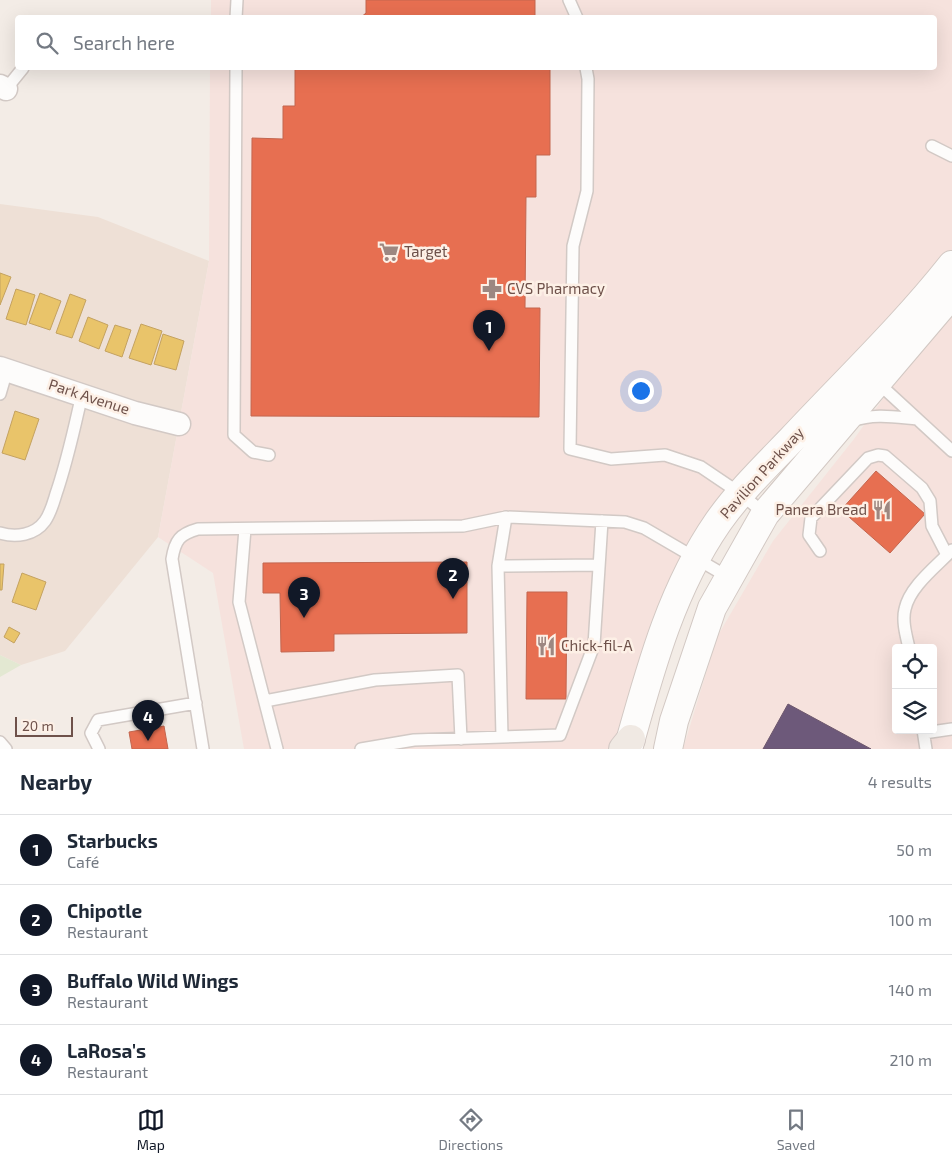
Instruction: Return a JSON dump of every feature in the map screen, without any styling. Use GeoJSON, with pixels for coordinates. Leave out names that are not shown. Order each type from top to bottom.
{"type":"FeatureCollection","features":[{"type":"Feature","properties":{"kind":"main road","name":"Pavilion Parkway"},"geometry":{"type":"LineString","coordinates":[[668,749],[674,721],[701,636],[728,577],[765,514],[841,425],[869,375],[952,265]]}},
{"type":"Feature","properties":{"kind":"main road","name":"Pavilion Parkway"},"geometry":{"type":"LineString","coordinates":[[627,746],[662,632],[718,522],[741,494],[869,375],[952,294]]}},
{"type":"Feature","properties":{"kind":"street","name":"Park Avenue"},"geometry":{"type":"LineString","coordinates":[[3,369],[135,412],[179,424]]}},
{"type":"Feature","properties":{"kind":"lane"},"geometry":{"type":"LineString","coordinates":[[236,0],[236,15]]}},
{"type":"Feature","properties":{"kind":"lane"},"geometry":{"type":"LineString","coordinates":[[569,0],[576,15]]}},
{"type":"Feature","properties":{"kind":"lane"},"geometry":{"type":"LineString","coordinates":[[3,88],[21,70]]}},
{"type":"Feature","properties":{"kind":"lane"},"geometry":{"type":"LineString","coordinates":[[236,70],[234,435],[253,452],[268,455]]}},
{"type":"Feature","properties":{"kind":"lane"},"geometry":{"type":"LineString","coordinates":[[586,70],[588,79],[587,191],[573,246],[570,449],[611,459],[665,455],[700,467],[741,494],[765,514]]}},
{"type":"Feature","properties":{"kind":"lane"},"geometry":{"type":"LineString","coordinates":[[932,146],[952,156]]}},
{"type":"Feature","properties":{"kind":"lane"},"geometry":{"type":"LineString","coordinates":[[0,394],[3,369]]}},
{"type":"Feature","properties":{"kind":"lane"},"geometry":{"type":"LineString","coordinates":[[869,375],[952,451]]}},
{"type":"Feature","properties":{"kind":"lane"},"geometry":{"type":"LineString","coordinates":[[0,533],[11,537],[22,536],[45,522],[67,462],[82,394]]}},
{"type":"Feature","properties":{"kind":"lane"},"geometry":{"type":"LineString","coordinates":[[841,425],[872,416],[917,419]]}},
{"type":"Feature","properties":{"kind":"lane"},"geometry":{"type":"LineString","coordinates":[[820,551],[809,535],[811,518],[868,458],[878,455],[885,456],[922,488],[930,501],[932,526],[950,553],[915,589],[905,608],[904,628],[907,644]]}},
{"type":"Feature","properties":{"kind":"lane"},"geometry":{"type":"LineString","coordinates":[[203,749],[173,569],[174,547],[177,539],[183,533],[190,531],[245,529],[463,526],[506,516],[625,522],[644,528],[728,577]]}},
{"type":"Feature","properties":{"kind":"lane"},"geometry":{"type":"LineString","coordinates":[[502,737],[498,566],[506,516]]}},
{"type":"Feature","properties":{"kind":"lane"},"geometry":{"type":"LineString","coordinates":[[361,749],[415,746],[461,738],[560,735],[594,645],[602,521]]}},
{"type":"Feature","properties":{"kind":"lane"},"geometry":{"type":"LineString","coordinates":[[245,529],[239,602],[277,749]]}},
{"type":"Feature","properties":{"kind":"lane"},"geometry":{"type":"LineString","coordinates":[[498,566],[599,565]]}},
{"type":"Feature","properties":{"kind":"lane"},"geometry":{"type":"LineString","coordinates":[[264,701],[375,680],[458,675],[461,738]]}},
{"type":"Feature","properties":{"kind":"lane"},"geometry":{"type":"LineString","coordinates":[[100,749],[91,733],[98,720],[196,703]]}},
{"type":"Feature","properties":{"kind":"lane"},"geometry":{"type":"LineString","coordinates":[[937,731],[952,729]]}},
{"type":"Feature","properties":{"kind":"lane"},"geometry":{"type":"LineString","coordinates":[[924,734],[926,749]]}},
{"type":"Feature","properties":{"kind":"lane"},"geometry":{"type":"LineString","coordinates":[[0,742],[6,749]]}},
{"type":"Feature","properties":{"kind":"shaded area"},"geometry":{"type":"Polygon","coordinates":[[[211,0],[952,0],[952,265],[718,522],[628,749],[244,749],[213,573],[158,537],[209,261],[210,70],[937,70],[937,15],[211,15],[211,0]]]}},
{"type":"Feature","properties":{"kind":"shaded area"},"geometry":{"type":"Polygon","coordinates":[[[0,204],[98,217],[209,261],[158,537],[65,651],[21,665],[0,655],[0,204]]]}},
{"type":"Feature","properties":{"kind":"shaded area"},"geometry":{"type":"Polygon","coordinates":[[[952,310],[952,749],[683,749],[717,637],[773,541],[854,439],[921,346],[952,310]]]}},
{"type":"Feature","properties":{"kind":"green space"},"geometry":{"type":"Polygon","coordinates":[[[0,655],[21,665],[0,677],[0,655]]]}},
{"type":"Feature","properties":{"kind":"building: Homes"},"geometry":{"type":"Polygon","coordinates":[[[0,273],[11,277],[0,305],[0,273]]]}},
{"type":"Feature","properties":{"kind":"building: Homes"},"geometry":{"type":"Polygon","coordinates":[[[16,289],[35,295],[26,325],[6,319],[16,289]]]}},
{"type":"Feature","properties":{"kind":"building: Homes"},"geometry":{"type":"Polygon","coordinates":[[[40,293],[61,301],[50,330],[29,323],[40,293]]]}},
{"type":"Feature","properties":{"kind":"building: Homes"},"geometry":{"type":"Polygon","coordinates":[[[70,294],[86,300],[72,338],[56,333],[70,294]]]}},
{"type":"Feature","properties":{"kind":"building: Homes"},"geometry":{"type":"Polygon","coordinates":[[[88,317],[108,325],[99,349],[79,341],[88,317]]]}},
{"type":"Feature","properties":{"kind":"building: Homes"},"geometry":{"type":"Polygon","coordinates":[[[141,324],[162,331],[151,365],[129,358],[141,324]]]}},
{"type":"Feature","properties":{"kind":"building: Homes"},"geometry":{"type":"Polygon","coordinates":[[[115,325],[131,330],[122,357],[105,351],[115,325]]]}},
{"type":"Feature","properties":{"kind":"building: Homes"},"geometry":{"type":"Polygon","coordinates":[[[163,334],[184,341],[176,370],[154,364],[163,334]]]}},
{"type":"Feature","properties":{"kind":"building: Homes"},"geometry":{"type":"Polygon","coordinates":[[[15,411],[39,419],[25,460],[2,453],[15,411]]]}},
{"type":"Feature","properties":{"kind":"building: Homes"},"geometry":{"type":"Polygon","coordinates":[[[0,564],[4,564],[2,590],[0,590],[0,564]]]}},
{"type":"Feature","properties":{"kind":"building: Homes"},"geometry":{"type":"Polygon","coordinates":[[[22,573],[46,582],[36,610],[12,602],[22,573]]]}},
{"type":"Feature","properties":{"kind":"building: Homes"},"geometry":{"type":"Polygon","coordinates":[[[9,627],[20,633],[14,643],[4,637],[9,627]]]}},
{"type":"Feature","properties":{"kind":"building: Shops"},"geometry":{"type":"Polygon","coordinates":[[[366,0],[535,0],[535,15],[364,15],[366,13],[366,0]]]}},
{"type":"Feature","properties":{"kind":"building: Shops","name":"Target"},"geometry":{"type":"Polygon","coordinates":[[[295,70],[550,70],[550,155],[536,155],[536,197],[526,197],[525,308],[540,308],[539,417],[251,416],[252,138],[283,139],[283,106],[295,106],[295,70]]]}},
{"type":"Feature","properties":{"kind":"building: Shops"},"geometry":{"type":"Polygon","coordinates":[[[876,471],[925,514],[890,553],[841,510],[876,471]]]}},
{"type":"Feature","properties":{"kind":"building: Shops"},"geometry":{"type":"Polygon","coordinates":[[[467,562],[467,633],[334,634],[334,651],[281,652],[280,593],[263,593],[263,563],[467,562]]]}},
{"type":"Feature","properties":{"kind":"building: Shops","name":"Chick-fil-A"},"geometry":{"type":"Polygon","coordinates":[[[527,592],[567,592],[566,699],[526,699],[527,592]]]}},
{"type":"Feature","properties":{"kind":"building: Shops"},"geometry":{"type":"Polygon","coordinates":[[[164,726],[168,749],[132,749],[129,732],[164,726]]]}},
{"type":"Feature","properties":{"kind":"building: Offices"},"geometry":{"type":"Polygon","coordinates":[[[788,704],[871,749],[763,749],[788,704]]]}},
{"type":"Feature","properties":{"kind":"place","name":"Target"},"geometry":{"type":"Point","coordinates":[389,252]}},
{"type":"Feature","properties":{"kind":"place","name":"CVS Pharmacy"},"geometry":{"type":"Point","coordinates":[492,289]}},
{"type":"Feature","properties":{"kind":"place","name":"Starbucks"},"geometry":{"type":"Point","coordinates":[489,351]}},
{"type":"Feature","properties":{"kind":"place","name":"Panera Bread"},"geometry":{"type":"Point","coordinates":[882,510]}},
{"type":"Feature","properties":{"kind":"place","name":"Chipotle"},"geometry":{"type":"Point","coordinates":[453,599]}},
{"type":"Feature","properties":{"kind":"place","name":"Buffalo Wild Wings"},"geometry":{"type":"Point","coordinates":[304,618]}},
{"type":"Feature","properties":{"kind":"place","name":"Chick-fil-A"},"geometry":{"type":"Point","coordinates":[546,646]}},
{"type":"Feature","properties":{"kind":"place","name":"LaRosa's"},"geometry":{"type":"Point","coordinates":[148,741]}}]}
